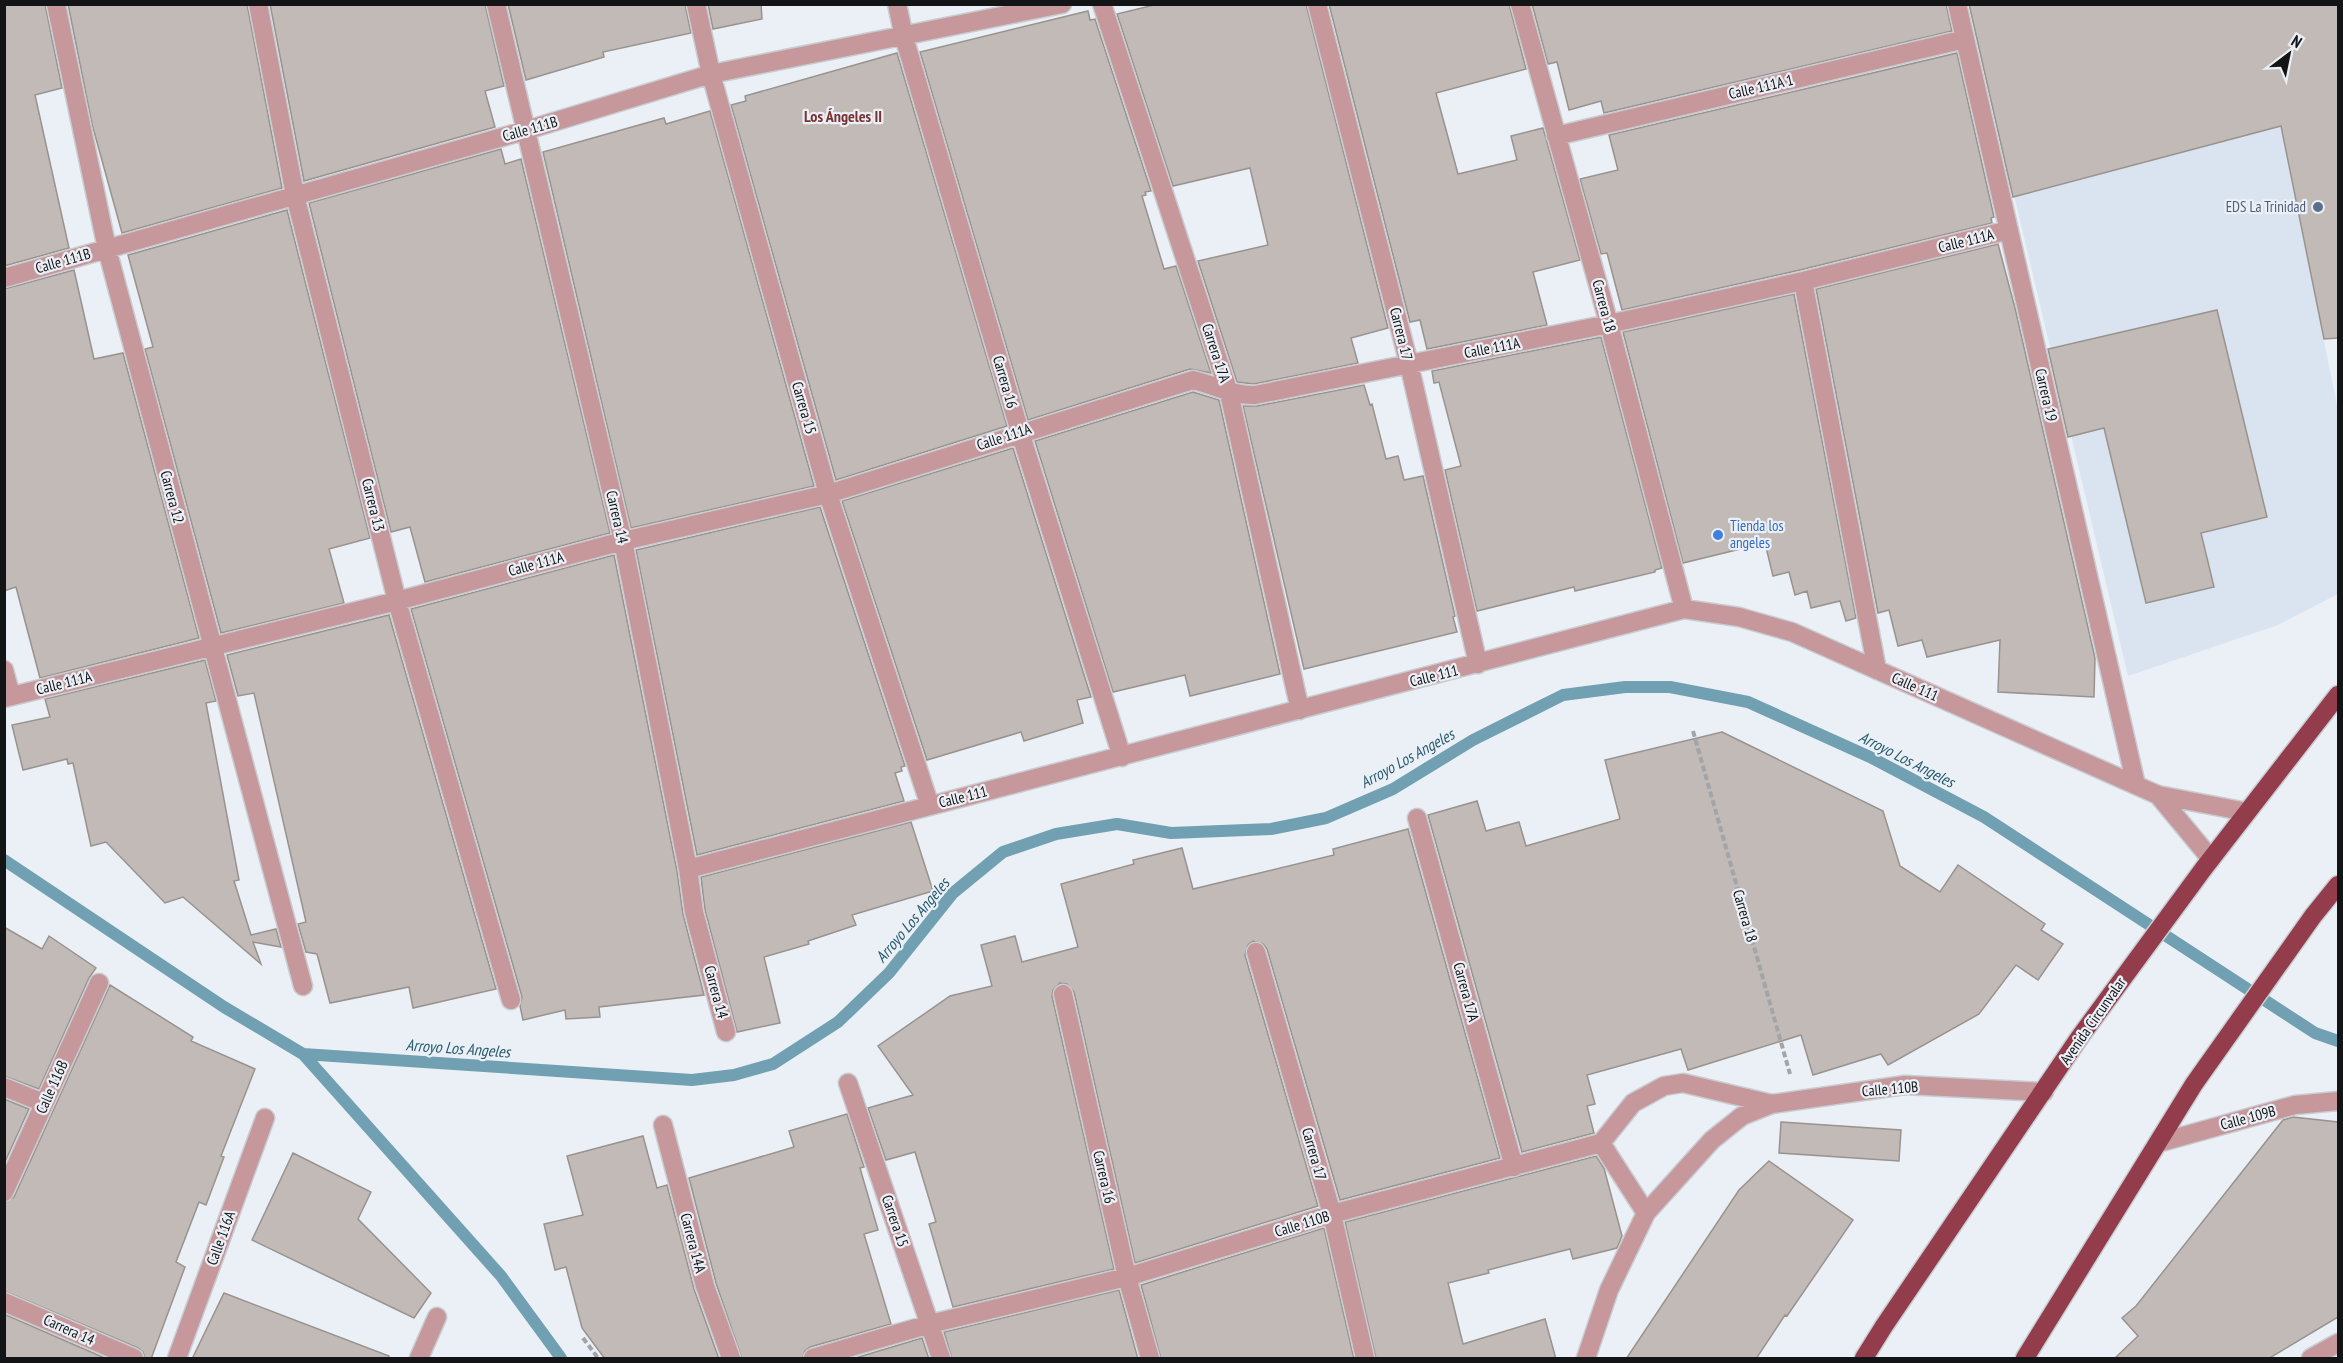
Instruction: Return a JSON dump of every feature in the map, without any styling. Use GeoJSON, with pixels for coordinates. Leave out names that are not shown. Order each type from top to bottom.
{"type":"FeatureCollection","features":[{"type":"Feature","properties":{"kind":"highway","name":"Avenida Circunvalar"},"geometry":{"type":"LineString","coordinates":[[1864,1359],[2079,1038],[2207,863],[2338,695]]}},
{"type":"Feature","properties":{"kind":"highway"},"geometry":{"type":"LineString","coordinates":[[2025,1359],[2194,1084],[2313,916],[2338,885]]}},
{"type":"Feature","properties":{"kind":"street","name":"Carrera 12"},"geometry":{"type":"LineString","coordinates":[[56,4],[107,249],[303,986]]}},
{"type":"Feature","properties":{"kind":"street","name":"Carrera 13"},"geometry":{"type":"LineString","coordinates":[[258,4],[295,195],[397,601],[511,1000]]}},
{"type":"Feature","properties":{"kind":"street","name":"Carrera 14"},"geometry":{"type":"LineString","coordinates":[[496,4],[623,541],[688,869],[694,912],[726,1032]]}},
{"type":"Feature","properties":{"kind":"street","name":"Carrera 15"},"geometry":{"type":"LineString","coordinates":[[696,4],[711,74],[828,494],[930,806]]}},
{"type":"Feature","properties":{"kind":"street","name":"Carrera 16"},"geometry":{"type":"LineString","coordinates":[[897,4],[904,37],[1020,432],[1122,757]]}},
{"type":"Feature","properties":{"kind":"street","name":"Calle 111B"},"geometry":{"type":"LineString","coordinates":[[4,278],[527,130],[711,74],[1062,4]]}},
{"type":"Feature","properties":{"kind":"street","name":"Carrera 17A"},"geometry":{"type":"LineString","coordinates":[[1102,4],[1229,393],[1300,710]]}},
{"type":"Feature","properties":{"kind":"street","name":"Carrera 17"},"geometry":{"type":"LineString","coordinates":[[1317,4],[1409,364],[1479,664]]}},
{"type":"Feature","properties":{"kind":"street","name":"Carrera 18"},"geometry":{"type":"LineString","coordinates":[[1520,4],[1609,324],[1684,609]]}},
{"type":"Feature","properties":{"kind":"street","name":"Carrera 19"},"geometry":{"type":"LineString","coordinates":[[1957,4],[2136,785]]}},
{"type":"Feature","properties":{"kind":"street","name":"Calle 111A 1"},"geometry":{"type":"LineString","coordinates":[[1556,136],[1965,39]]}},
{"type":"Feature","properties":{"kind":"street","name":"Calle 111A"},"geometry":{"type":"LineString","coordinates":[[8,697],[397,601],[623,541],[828,494],[1020,432],[1193,380],[1213,384],[1229,393],[1255,395],[1609,324],[1803,281],[2008,230]]}},
{"type":"Feature","properties":{"kind":"street"},"geometry":{"type":"LineString","coordinates":[[1803,281],[1877,670]]}},
{"type":"Feature","properties":{"kind":"street","name":"Calle 111"},"geometry":{"type":"LineString","coordinates":[[688,869],[1684,609],[1739,617],[1792,633],[2158,795],[2247,812]]}},
{"type":"Feature","properties":{"kind":"street"},"geometry":{"type":"LineString","coordinates":[[4,670],[8,697]]}},
{"type":"Feature","properties":{"kind":"street","name":"Calle 111"},"geometry":{"type":"LineString","coordinates":[[2158,795],[2207,863]]}},
{"type":"Feature","properties":{"kind":"street","name":"Carrera 17A"},"geometry":{"type":"LineString","coordinates":[[1417,818],[1514,1167]]}},
{"type":"Feature","properties":{"kind":"street","name":"Carrera 17"},"geometry":{"type":"LineString","coordinates":[[1256,952],[1332,1214],[1365,1359]]}},
{"type":"Feature","properties":{"kind":"street","name":"Calle 116B"},"geometry":{"type":"LineString","coordinates":[[4,1192],[99,983]]}},
{"type":"Feature","properties":{"kind":"street","name":"Carrera 16"},"geometry":{"type":"LineString","coordinates":[[1063,994],[1127,1277],[1150,1359]]}},
{"type":"Feature","properties":{"kind":"street","name":"Carrera 15"},"geometry":{"type":"LineString","coordinates":[[848,1083],[941,1359]]}},
{"type":"Feature","properties":{"kind":"street","name":"Calle 110B"},"geometry":{"type":"LineString","coordinates":[[813,1359],[930,1324],[1127,1277],[1332,1214],[1601,1143],[1633,1103],[1664,1086],[1683,1083],[1772,1104]]}},
{"type":"Feature","properties":{"kind":"street","name":"Calle 110B"},"geometry":{"type":"LineString","coordinates":[[1646,1213],[1712,1140],[1742,1116],[1772,1104],[1905,1085],[2044,1092]]}},
{"type":"Feature","properties":{"kind":"street"},"geometry":{"type":"LineString","coordinates":[[4,1087],[44,1104]]}},
{"type":"Feature","properties":{"kind":"street","name":"Calle 109B"},"geometry":{"type":"LineString","coordinates":[[2158,1143],[2295,1106],[2338,1101]]}},
{"type":"Feature","properties":{"kind":"street","name":"Calle 116A"},"geometry":{"type":"LineString","coordinates":[[177,1359],[265,1118]]}},
{"type":"Feature","properties":{"kind":"street","name":"Carrera 14A"},"geometry":{"type":"LineString","coordinates":[[663,1125],[705,1286],[731,1359]]}},
{"type":"Feature","properties":{"kind":"street"},"geometry":{"type":"LineString","coordinates":[[1586,1359],[1609,1290],[1646,1213],[1601,1143]]}},
{"type":"Feature","properties":{"kind":"street","name":"Carrera 14"},"geometry":{"type":"LineString","coordinates":[[4,1302],[134,1359]]}},
{"type":"Feature","properties":{"kind":"street"},"geometry":{"type":"LineString","coordinates":[[419,1359],[437,1317]]}},
{"type":"Feature","properties":{"kind":"street"},"geometry":{"type":"LineString","coordinates":[[2311,1359],[2338,1343]]}},
{"type":"Feature","properties":{"kind":"path","name":"Carrera 18"},"geometry":{"type":"LineString","coordinates":[[1693,731],[1797,1100]]}},
{"type":"Feature","properties":{"kind":"path"},"geometry":{"type":"LineString","coordinates":[[583,1338],[598,1359]]}},
{"type":"Feature","properties":{"kind":"shaded area"},"geometry":{"type":"Polygon","coordinates":[[[1969,5],[2256,5],[2338,410],[2338,594],[2278,625],[2128,676],[1969,5]]]}},
{"type":"Feature","properties":{"kind":"building"},"geometry":{"type":"Polygon","coordinates":[[[4,4],[45,4],[62,88],[35,95],[69,248],[4,266],[4,4]]]}},
{"type":"Feature","properties":{"kind":"building"},"geometry":{"type":"Polygon","coordinates":[[[68,4],[247,4],[282,188],[122,233],[92,124],[68,4]]]}},
{"type":"Feature","properties":{"kind":"building"},"geometry":{"type":"Polygon","coordinates":[[[270,4],[485,4],[504,86],[485,91],[495,127],[304,181],[270,4]]]}},
{"type":"Feature","properties":{"kind":"building"},"geometry":{"type":"Polygon","coordinates":[[[508,4],[685,4],[691,33],[603,52],[604,57],[526,80],[508,4]]]}},
{"type":"Feature","properties":{"kind":"building"},"geometry":{"type":"Polygon","coordinates":[[[708,4],[761,4],[762,19],[713,29],[708,4]]]}},
{"type":"Feature","properties":{"kind":"building"},"geometry":{"type":"Polygon","coordinates":[[[1158,4],[1306,4],[1388,328],[1351,338],[1358,363],[1254,384],[1237,382],[1198,261],[1268,245],[1250,168],[1173,186],[1117,14],[1158,4]]]}},
{"type":"Feature","properties":{"kind":"building"},"geometry":{"type":"Polygon","coordinates":[[[1329,4],[1509,4],[1526,69],[1436,93],[1458,174],[1517,160],[1511,136],[1543,128],[1580,260],[1533,272],[1547,325],[1427,349],[1420,320],[1410,322],[1329,4]]]}},
{"type":"Feature","properties":{"kind":"building"},"geometry":{"type":"Polygon","coordinates":[[[1532,4],[1946,4],[1952,31],[1604,113],[1601,101],[1569,110],[1557,62],[1548,64],[1532,4]]]}},
{"type":"Feature","properties":{"kind":"building"},"geometry":{"type":"Polygon","coordinates":[[[1969,4],[2338,4],[2338,338],[2324,339],[2281,126],[2013,197],[1969,4]]]}},
{"type":"Feature","properties":{"kind":"building"},"geometry":{"type":"Polygon","coordinates":[[[1088,11],[1090,20],[1095,19],[1151,191],[1145,192],[1146,195],[1142,196],[1164,269],[1176,266],[1211,373],[1190,369],[1028,420],[920,52],[1088,11]]]}},
{"type":"Feature","properties":{"kind":"building"},"geometry":{"type":"Polygon","coordinates":[[[897,53],[1007,426],[836,480],[731,105],[746,101],[745,96],[897,53]]]}},
{"type":"Feature","properties":{"kind":"building"},"geometry":{"type":"Polygon","coordinates":[[[1957,53],[1994,217],[1991,218],[1992,223],[1800,270],[1622,310],[1607,253],[1601,254],[1580,179],[1618,170],[1609,135],[1957,53]]]}},
{"type":"Feature","properties":{"kind":"building"},"geometry":{"type":"Polygon","coordinates":[[[710,111],[814,486],[631,528],[543,152],[664,118],[666,124],[710,111]]]}},
{"type":"Feature","properties":{"kind":"building"},"geometry":{"type":"Polygon","coordinates":[[[501,149],[505,164],[521,159],[610,533],[425,582],[410,527],[391,532],[309,203],[501,149]]]}},
{"type":"Feature","properties":{"kind":"building"},"geometry":{"type":"Polygon","coordinates":[[[287,210],[370,538],[329,549],[344,603],[221,633],[145,349],[153,347],[128,255],[287,210]]]}},
{"type":"Feature","properties":{"kind":"building"},"geometry":{"type":"Polygon","coordinates":[[[1998,244],[2015,308],[2095,658],[2094,697],[1998,692],[2000,640],[1927,657],[1922,640],[1898,646],[1889,610],[1878,613],[1816,289],[1998,244]]]}},
{"type":"Feature","properties":{"kind":"building"},"geometry":{"type":"Polygon","coordinates":[[[74,270],[94,359],[123,353],[199,638],[40,678],[16,587],[4,591],[4,289],[74,270]]]}},
{"type":"Feature","properties":{"kind":"building"},"geometry":{"type":"Polygon","coordinates":[[[1794,294],[1856,618],[1846,621],[1840,601],[1811,608],[1807,591],[1795,595],[1789,572],[1773,576],[1765,543],[1683,563],[1623,332],[1794,294]]]}},
{"type":"Feature","properties":{"kind":"building"},"geometry":{"type":"Polygon","coordinates":[[[2217,310],[2267,517],[2201,533],[2214,587],[2146,603],[2104,428],[2068,437],[2048,349],[2217,310]]]}},
{"type":"Feature","properties":{"kind":"building"},"geometry":{"type":"Polygon","coordinates":[[[1601,337],[1662,568],[1655,572],[1575,591],[1574,587],[1477,611],[1445,470],[1461,466],[1439,382],[1434,383],[1432,371],[1601,337]]]}},
{"type":"Feature","properties":{"kind":"building"},"geometry":{"type":"Polygon","coordinates":[[[1364,385],[1370,405],[1372,404],[1386,459],[1398,456],[1404,480],[1423,476],[1457,632],[1304,669],[1243,406],[1257,406],[1364,385]]]}},
{"type":"Feature","properties":{"kind":"building"},"geometry":{"type":"Polygon","coordinates":[[[1193,392],[1219,400],[1280,674],[1190,696],[1185,675],[1113,692],[1035,441],[1193,392]]]}},
{"type":"Feature","properties":{"kind":"building"},"geometry":{"type":"Polygon","coordinates":[[[1013,448],[1091,697],[1077,700],[1083,723],[1024,741],[1021,732],[927,760],[842,501],[1013,448]]]}},
{"type":"Feature","properties":{"kind":"building"},"geometry":{"type":"Polygon","coordinates":[[[820,507],[905,766],[901,767],[902,771],[895,773],[904,801],[697,855],[636,550],[820,507]]]}},
{"type":"Feature","properties":{"kind":"building"},"geometry":{"type":"Polygon","coordinates":[[[614,555],[677,871],[683,914],[704,995],[599,1007],[600,1017],[566,1019],[565,1010],[523,1020],[520,1006],[522,997],[411,609],[614,555]]]}},
{"type":"Feature","properties":{"kind":"building"},"geometry":{"type":"Polygon","coordinates":[[[389,615],[496,989],[413,1008],[409,987],[330,1003],[317,954],[306,952],[298,924],[306,922],[254,693],[238,696],[227,655],[389,615]]]}},
{"type":"Feature","properties":{"kind":"building"},"geometry":{"type":"Polygon","coordinates":[[[205,660],[216,701],[206,703],[239,880],[234,881],[251,935],[276,929],[281,947],[253,942],[261,964],[183,897],[165,903],[106,842],[91,846],[73,763],[68,764],[67,759],[23,770],[12,725],[50,717],[45,699],[205,660]]]}},
{"type":"Feature","properties":{"kind":"building"},"geometry":{"type":"Polygon","coordinates":[[[1722,732],[1883,811],[1900,866],[1940,892],[1958,865],[2045,924],[2041,930],[2063,944],[2038,980],[2016,965],[1979,1014],[1888,1065],[1881,1054],[1813,1075],[1801,1035],[1688,1070],[1681,1049],[1587,1075],[1595,1104],[1587,1106],[1594,1133],[1522,1152],[1428,815],[1477,801],[1486,831],[1519,822],[1526,846],[1620,819],[1605,760],[1722,732]]]}},
{"type":"Feature","properties":{"kind":"building"},"geometry":{"type":"Polygon","coordinates":[[[911,822],[933,891],[852,915],[856,925],[808,941],[809,944],[764,957],[780,1023],[737,1032],[705,910],[701,877],[911,822]]]}},
{"type":"Feature","properties":{"kind":"building"},"geometry":{"type":"Polygon","coordinates":[[[1408,829],[1500,1158],[1340,1200],[1267,949],[1263,944],[1253,941],[1248,945],[1245,955],[1318,1206],[1135,1263],[1074,992],[1067,984],[1060,983],[1053,990],[1052,996],[1114,1269],[953,1307],[929,1224],[936,1222],[915,1152],[886,1160],[868,1108],[913,1095],[878,1046],[950,996],[992,986],[981,945],[1015,936],[1022,962],[1078,947],[1061,884],[1134,864],[1133,860],[1182,848],[1193,889],[1334,855],[1333,849],[1408,829]]]}},
{"type":"Feature","properties":{"kind":"building"},"geometry":{"type":"Polygon","coordinates":[[[4,927],[42,949],[49,936],[96,968],[89,978],[39,1089],[4,1076],[4,927]]]}},
{"type":"Feature","properties":{"kind":"building"},"geometry":{"type":"Polygon","coordinates":[[[110,985],[193,1037],[191,1041],[255,1069],[221,1156],[224,1157],[206,1205],[199,1202],[176,1262],[185,1267],[151,1359],[145,1359],[143,1352],[138,1348],[4,1291],[4,1203],[14,1197],[110,985]]]}},
{"type":"Feature","properties":{"kind":"building"},"geometry":{"type":"Polygon","coordinates":[[[4,1099],[29,1109],[4,1164],[4,1099]]]}},
{"type":"Feature","properties":{"kind":"building"},"geometry":{"type":"Polygon","coordinates":[[[847,1114],[864,1167],[860,1168],[878,1230],[864,1234],[891,1324],[810,1347],[805,1351],[802,1359],[742,1359],[716,1283],[689,1178],[794,1147],[789,1131],[847,1114]]]}},
{"type":"Feature","properties":{"kind":"building"},"geometry":{"type":"Polygon","coordinates":[[[2293,1117],[2338,1122],[2338,1317],[2268,1359],[2114,1359],[2138,1336],[2122,1318],[2136,1306],[2283,1120],[2293,1117]]]}},
{"type":"Feature","properties":{"kind":"building"},"geometry":{"type":"Polygon","coordinates":[[[1781,1122],[1901,1130],[1899,1161],[1779,1153],[1781,1122]]]}},
{"type":"Feature","properties":{"kind":"building"},"geometry":{"type":"Polygon","coordinates":[[[643,1136],[657,1188],[667,1185],[694,1289],[719,1359],[605,1359],[582,1328],[566,1267],[555,1270],[544,1224],[583,1215],[567,1156],[643,1136]]]}},
{"type":"Feature","properties":{"kind":"building"},"geometry":{"type":"Polygon","coordinates":[[[293,1153],[371,1192],[358,1219],[431,1293],[414,1318],[252,1240],[293,1153]]]}},
{"type":"Feature","properties":{"kind":"building"},"geometry":{"type":"Polygon","coordinates":[[[1596,1156],[1604,1168],[1622,1236],[1617,1248],[1573,1259],[1570,1249],[1448,1283],[1463,1344],[1545,1319],[1556,1359],[1376,1359],[1345,1222],[1596,1156]]]}},
{"type":"Feature","properties":{"kind":"building"},"geometry":{"type":"Polygon","coordinates":[[[1769,1161],[1853,1220],[1756,1359],[1626,1359],[1739,1190],[1769,1161]]]}},
{"type":"Feature","properties":{"kind":"building"},"geometry":{"type":"Polygon","coordinates":[[[1324,1228],[1354,1359],[1161,1359],[1141,1285],[1324,1228]]]}},
{"type":"Feature","properties":{"kind":"building"},"geometry":{"type":"Polygon","coordinates":[[[1119,1290],[1138,1359],[952,1359],[944,1332],[1119,1290]]]}},
{"type":"Feature","properties":{"kind":"building"},"geometry":{"type":"Polygon","coordinates":[[[224,1293],[389,1356],[389,1359],[192,1359],[224,1293]]]}},
{"type":"Feature","properties":{"kind":"building"},"geometry":{"type":"Polygon","coordinates":[[[4,1314],[107,1359],[4,1359],[4,1314]]]}},
{"type":"Feature","properties":{"kind":"building"},"geometry":{"type":"Polygon","coordinates":[[[922,1338],[929,1359],[852,1359],[922,1338]]]}},
{"type":"Feature","properties":{"kind":"waterway","name":"Arroyo Los Angeles"},"geometry":{"type":"LineString","coordinates":[[303,1054],[692,1080],[734,1075],[773,1064],[838,1022],[889,973],[953,893],[1003,852],[1056,834],[1117,824],[1171,833],[1271,829],[1326,818],[1393,789],[1473,740],[1563,695],[1625,687],[1670,687],[1748,702],[1870,757],[1984,817],[2315,1033],[2338,1041]]}},
{"type":"Feature","properties":{"kind":"waterway","name":"Arroyo Los Angeles"},"geometry":{"type":"LineString","coordinates":[[4,860],[224,1007],[303,1054],[501,1276],[561,1358]]}},
{"type":"Feature","properties":{"kind":"place","name":"EDS La Trinidad"},"geometry":{"type":"Point","coordinates":[2318,207]}},
{"type":"Feature","properties":{"kind":"place","name":"Tienda los angeles"},"geometry":{"type":"Point","coordinates":[1718,535]}},
{"type":"Feature","properties":{"kind":"district","name":"Los Ángeles II"},"geometry":{"type":"Point","coordinates":[843,116]}}]}
